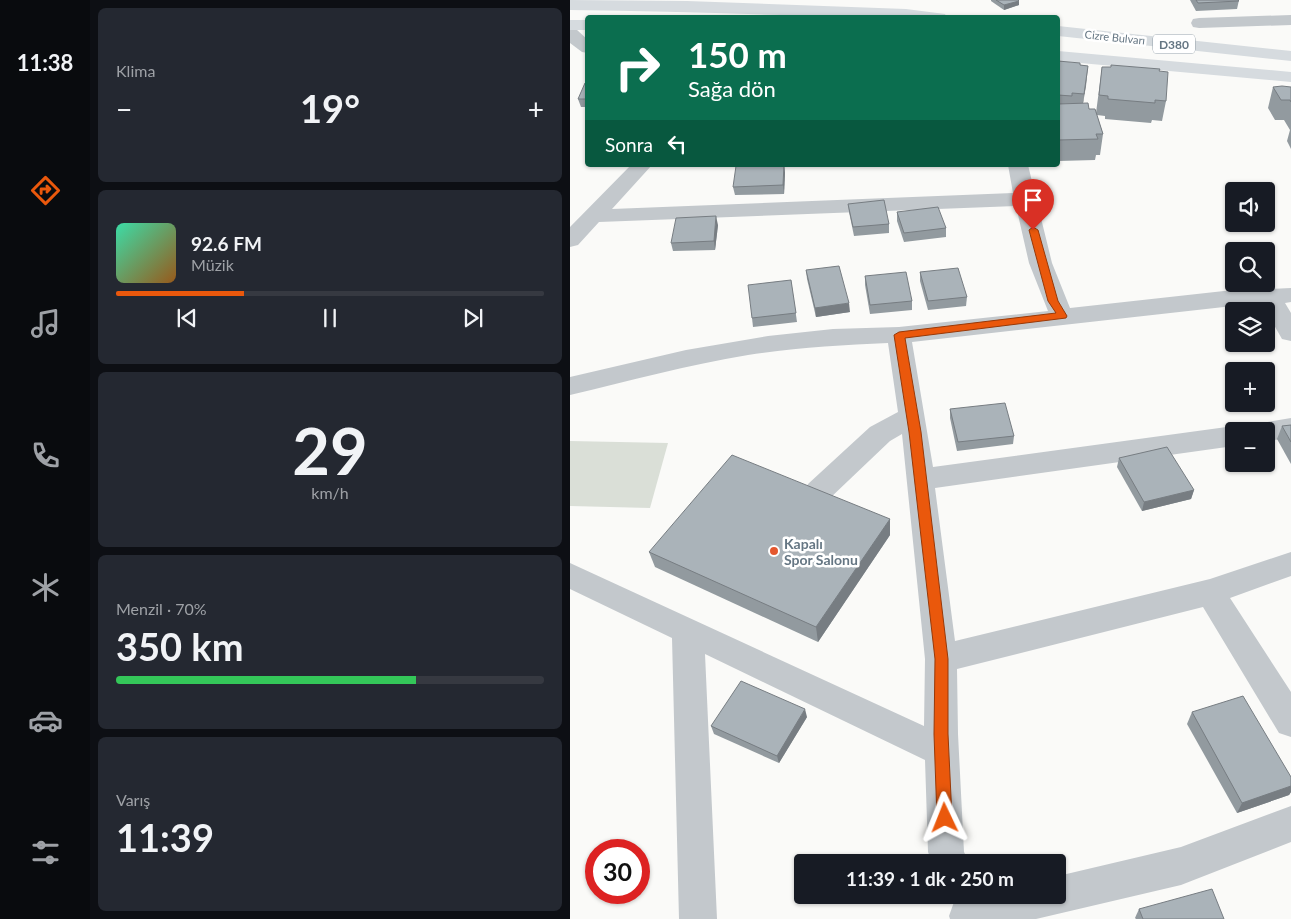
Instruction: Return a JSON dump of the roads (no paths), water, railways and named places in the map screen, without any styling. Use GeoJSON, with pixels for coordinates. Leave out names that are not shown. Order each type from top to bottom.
{"type":"FeatureCollection","features":[{"type":"Feature","properties":{"kind":"main road"},"geometry":{"type":"LineString","coordinates":[[570,5],[685,3],[878,15],[904,0]]}},
{"type":"Feature","properties":{"kind":"main road"},"geometry":{"type":"LineString","coordinates":[[921,0],[917,7],[930,15]]}},
{"type":"Feature","properties":{"kind":"main road"},"geometry":{"type":"LineString","coordinates":[[570,24],[585,26]]}},
{"type":"Feature","properties":{"kind":"main road","name":"Cizre Bulvarı"},"geometry":{"type":"LineString","coordinates":[[1060,31],[1291,56]]}},
{"type":"Feature","properties":{"kind":"main road","name":"Cizre Bulvarı"},"geometry":{"type":"LineString","coordinates":[[1060,56],[1291,76]]}},
{"type":"Feature","properties":{"kind":"street"},"geometry":{"type":"LineString","coordinates":[[1199,23],[1291,20]]}},
{"type":"Feature","properties":{"kind":"street"},"geometry":{"type":"LineString","coordinates":[[570,33],[585,46]]}},
{"type":"Feature","properties":{"kind":"street"},"geometry":{"type":"LineString","coordinates":[[570,240],[640,167]]}},
{"type":"Feature","properties":{"kind":"street"},"geometry":{"type":"LineString","coordinates":[[1018,167],[1053,301],[1062,316]]}},
{"type":"Feature","properties":{"kind":"street"},"geometry":{"type":"LineString","coordinates":[[594,216],[1026,199]]}},
{"type":"Feature","properties":{"kind":"street"},"geometry":{"type":"LineString","coordinates":[[570,386],[726,350],[854,336],[899,335],[1062,316],[1280,295],[1291,333]]}},
{"type":"Feature","properties":{"kind":"street"},"geometry":{"type":"LineString","coordinates":[[899,335],[921,478],[941,659],[942,751],[947,854]]}},
{"type":"Feature","properties":{"kind":"street"},"geometry":{"type":"LineString","coordinates":[[818,492],[880,434],[912,416]]}},
{"type":"Feature","properties":{"kind":"street"},"geometry":{"type":"LineString","coordinates":[[1275,430],[1291,428]]}},
{"type":"Feature","properties":{"kind":"street"},"geometry":{"type":"LineString","coordinates":[[921,478],[1225,437]]}},
{"type":"Feature","properties":{"kind":"street"},"geometry":{"type":"LineString","coordinates":[[793,482],[845,503]]}},
{"type":"Feature","properties":{"kind":"street"},"geometry":{"type":"LineString","coordinates":[[941,659],[1210,592],[1291,564]]}},
{"type":"Feature","properties":{"kind":"street"},"geometry":{"type":"LineString","coordinates":[[570,575],[942,751]]}},
{"type":"Feature","properties":{"kind":"street"},"geometry":{"type":"LineString","coordinates":[[1210,592],[1291,722]]}},
{"type":"Feature","properties":{"kind":"street"},"geometry":{"type":"LineString","coordinates":[[688,630],[698,919]]}},
{"type":"Feature","properties":{"kind":"street"},"geometry":{"type":"LineString","coordinates":[[966,910],[1181,866],[1291,824]]}},
{"type":"Feature","properties":{"kind":"place","name":"Kapalı Spor Salonu"},"geometry":{"type":"Point","coordinates":[774,551]}}]}
